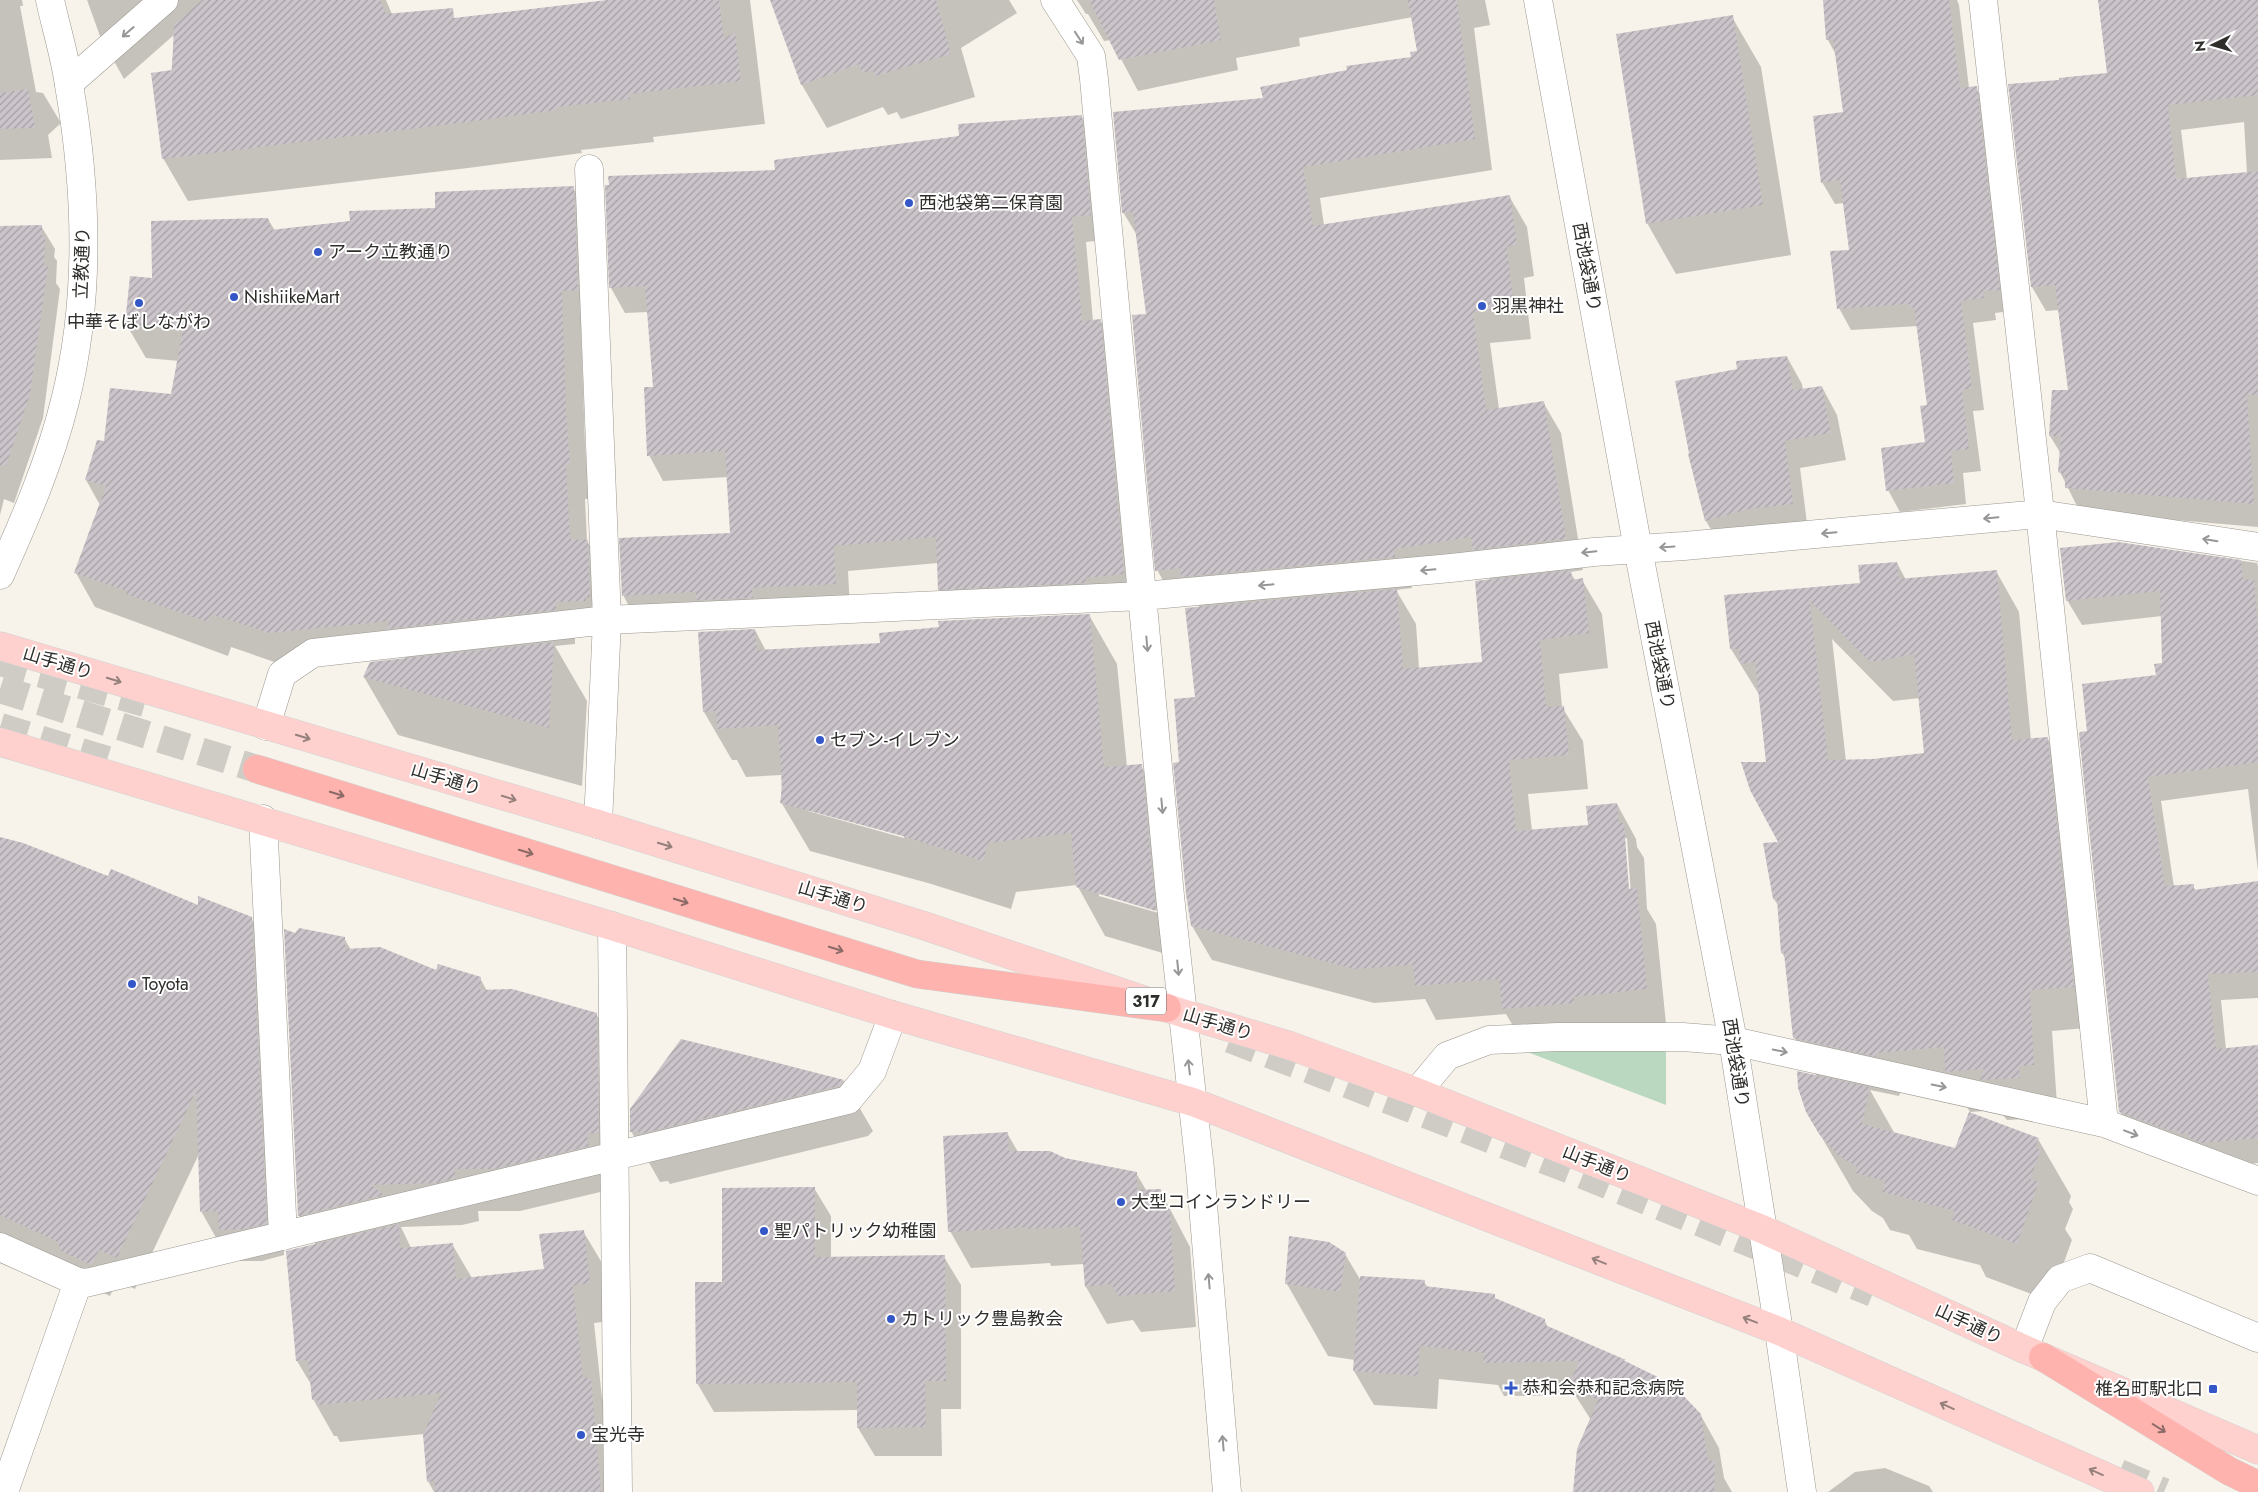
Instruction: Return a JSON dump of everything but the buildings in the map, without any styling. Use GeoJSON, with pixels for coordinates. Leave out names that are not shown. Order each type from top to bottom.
{"type":"FeatureCollection","features":[{"type":"Feature","properties":{"kind":"highway"},"geometry":{"type":"LineString","coordinates":[[257,769],[917,974],[1174,1011]]}},
{"type":"Feature","properties":{"kind":"highway"},"geometry":{"type":"LineString","coordinates":[[2034,1353],[2229,1471],[2258,1485]]}},
{"type":"Feature","properties":{"kind":"main road","name":"山手通り"},"geometry":{"type":"LineString","coordinates":[[0,646],[598,824],[922,924],[1174,1011],[1291,1046],[1417,1092],[1762,1229],[2034,1353],[2258,1450]]}},
{"type":"Feature","properties":{"kind":"main road"},"geometry":{"type":"LineString","coordinates":[[0,742],[263,819],[612,926],[893,1015],[1193,1102],[1779,1331],[2140,1492]]}},
{"type":"Feature","properties":{"kind":"street","name":"立教通り"},"geometry":{"type":"LineString","coordinates":[[0,575],[35,497],[65,402],[76,351],[82,282],[83,190],[69,83],[50,0]]}},
{"type":"Feature","properties":{"kind":"street"},"geometry":{"type":"LineString","coordinates":[[69,83],[164,0]]}},
{"type":"Feature","properties":{"kind":"street"},"geometry":{"type":"LineString","coordinates":[[1055,0],[1091,56],[1094,79],[1143,596],[1174,1011],[1193,1102],[1227,1492]]}},
{"type":"Feature","properties":{"kind":"street","name":"西池袋通り"},"geometry":{"type":"LineString","coordinates":[[1538,0],[1638,549],[1733,1041],[1779,1331],[1802,1492]]}},
{"type":"Feature","properties":{"kind":"street"},"geometry":{"type":"LineString","coordinates":[[1983,0],[2040,514],[2104,1123]]}},
{"type":"Feature","properties":{"kind":"street"},"geometry":{"type":"LineString","coordinates":[[589,169],[607,620],[598,824]]}},
{"type":"Feature","properties":{"kind":"street"},"geometry":{"type":"LineString","coordinates":[[266,726],[282,674],[313,653],[607,620],[1143,596],[1638,549],[2040,514],[2258,547]]}},
{"type":"Feature","properties":{"kind":"street"},"geometry":{"type":"LineString","coordinates":[[263,819],[283,1236]]}},
{"type":"Feature","properties":{"kind":"street"},"geometry":{"type":"LineString","coordinates":[[612,926],[618,1492]]}},
{"type":"Feature","properties":{"kind":"street"},"geometry":{"type":"LineString","coordinates":[[0,1247],[78,1282],[86,1283],[848,1100],[872,1071],[893,1015]]}},
{"type":"Feature","properties":{"kind":"street"},"geometry":{"type":"LineString","coordinates":[[1417,1092],[1447,1056],[1489,1040],[1577,1037],[1684,1037],[1733,1041],[2104,1123],[2258,1181]]}},
{"type":"Feature","properties":{"kind":"street"},"geometry":{"type":"LineString","coordinates":[[2034,1353],[2042,1302],[2060,1279],[2090,1268],[2258,1338]]}},
{"type":"Feature","properties":{"kind":"street"},"geometry":{"type":"LineString","coordinates":[[4,1492],[78,1282]]}},
{"type":"Feature","properties":{"kind":"green space"},"geometry":{"type":"Polygon","coordinates":[[[1650,1045],[1666,1052],[1666,1105],[1517,1048],[1650,1045]]]}},
{"type":"Feature","properties":{"kind":"tunnel"},"geometry":{"type":"LineString","coordinates":[[0,662],[145,703]]}},
{"type":"Feature","properties":{"kind":"tunnel"},"geometry":{"type":"LineString","coordinates":[[0,689],[257,769]]}},
{"type":"Feature","properties":{"kind":"tunnel"},"geometry":{"type":"LineString","coordinates":[[0,727],[107,760]]}},
{"type":"Feature","properties":{"kind":"tunnel"},"geometry":{"type":"LineString","coordinates":[[1230,1039],[1578,1173],[1873,1293]]}},
{"type":"Feature","properties":{"kind":"tunnel"},"geometry":{"type":"LineString","coordinates":[[2119,1473],[2164,1492]]}},
{"type":"Feature","properties":{"kind":"place","name":"西池袋第二保育園"},"geometry":{"type":"Point","coordinates":[909,203]}},
{"type":"Feature","properties":{"kind":"place","name":"アーク立教通り"},"geometry":{"type":"Point","coordinates":[318,252]}},
{"type":"Feature","properties":{"kind":"place","name":"NishiikeMart"},"geometry":{"type":"Point","coordinates":[234,297]}},
{"type":"Feature","properties":{"kind":"place","name":"中華そばしながわ"},"geometry":{"type":"Point","coordinates":[139,303]}},
{"type":"Feature","properties":{"kind":"place","name":"羽黒神社"},"geometry":{"type":"Point","coordinates":[1482,306]}},
{"type":"Feature","properties":{"kind":"place","name":"セブン-イレブン"},"geometry":{"type":"Point","coordinates":[820,740]}},
{"type":"Feature","properties":{"kind":"place","name":"Toyota"},"geometry":{"type":"Point","coordinates":[132,984]}},
{"type":"Feature","properties":{"kind":"place","name":"大型コインランドリー"},"geometry":{"type":"Point","coordinates":[1121,1202]}},
{"type":"Feature","properties":{"kind":"place","name":"聖パトリック幼稚園"},"geometry":{"type":"Point","coordinates":[764,1231]}},
{"type":"Feature","properties":{"kind":"place","name":"カトリック豊島教会"},"geometry":{"type":"Point","coordinates":[891,1319]}},
{"type":"Feature","properties":{"kind":"place","name":"恭和会恭和記念病院"},"geometry":{"type":"Point","coordinates":[1511,1388]}},
{"type":"Feature","properties":{"kind":"place","name":"椎名町駅北口"},"geometry":{"type":"Point","coordinates":[2213,1389]}},
{"type":"Feature","properties":{"kind":"place","name":"宝光寺"},"geometry":{"type":"Point","coordinates":[581,1435]}}]}
